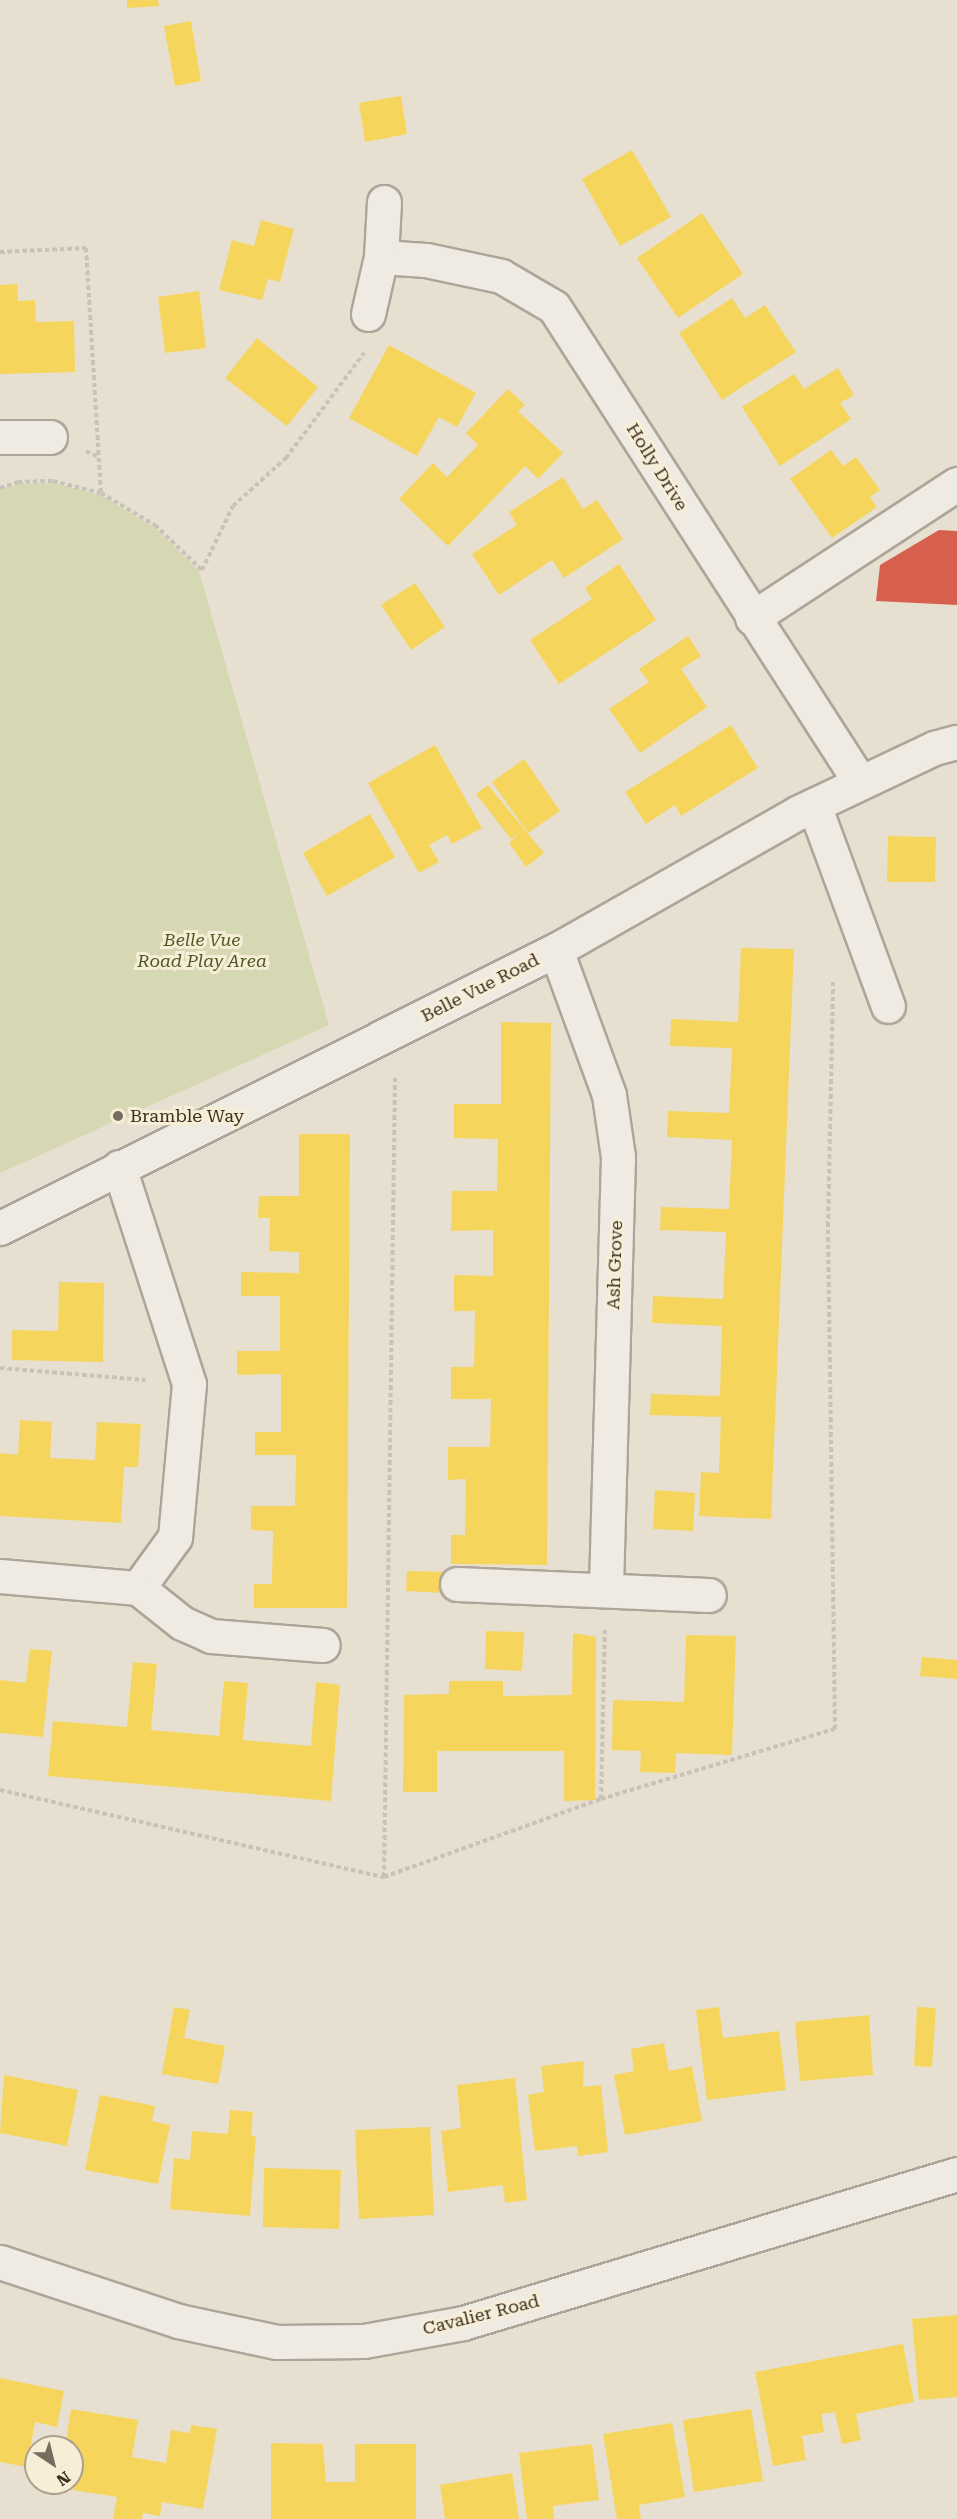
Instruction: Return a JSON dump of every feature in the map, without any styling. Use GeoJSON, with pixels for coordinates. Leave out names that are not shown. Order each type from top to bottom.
{"type":"FeatureCollection","features":[{"type":"Feature","properties":{"kind":"street"},"geometry":{"type":"LineString","coordinates":[[368,314],[381,257],[384,202]]}},
{"type":"Feature","properties":{"kind":"street","name":"Holly Drive"},"geometry":{"type":"LineString","coordinates":[[381,257],[426,260],[501,276],[554,307],[752,618],[860,782]]}},
{"type":"Feature","properties":{"kind":"street"},"geometry":{"type":"LineString","coordinates":[[0,437],[50,437]]}},
{"type":"Feature","properties":{"kind":"street"},"geometry":{"type":"LineString","coordinates":[[752,618],[957,484]]}},
{"type":"Feature","properties":{"kind":"street","name":"Belle Vue Road"},"geometry":{"type":"LineString","coordinates":[[0,1228],[556,950],[814,805],[934,748],[957,742]]}},
{"type":"Feature","properties":{"kind":"street"},"geometry":{"type":"LineString","coordinates":[[814,805],[888,1006]]}},
{"type":"Feature","properties":{"kind":"street","name":"Ash Grove"},"geometry":{"type":"LineString","coordinates":[[556,950],[609,1095],[618,1157],[606,1590]]}},
{"type":"Feature","properties":{"kind":"street"},"geometry":{"type":"LineString","coordinates":[[119,1167],[189,1384],[175,1537],[138,1588]]}},
{"type":"Feature","properties":{"kind":"street"},"geometry":{"type":"LineString","coordinates":[[0,1576],[138,1588],[182,1623],[211,1636],[323,1646]]}},
{"type":"Feature","properties":{"kind":"street"},"geometry":{"type":"LineString","coordinates":[[457,1584],[709,1594]]}},
{"type":"Feature","properties":{"kind":"street","name":"Cavalier Road"},"geometry":{"type":"LineString","coordinates":[[0,2262],[178,2321],[277,2342],[364,2341],[463,2323],[957,2174]]}},
{"type":"Feature","properties":{"kind":"path"},"geometry":{"type":"LineString","coordinates":[[0,252],[86,248],[101,493]]}},
{"type":"Feature","properties":{"kind":"path"},"geometry":{"type":"LineString","coordinates":[[0,488],[18,482],[53,481],[101,493],[156,525],[202,570],[233,506],[286,458],[377,335],[368,314]]}},
{"type":"Feature","properties":{"kind":"path"},"geometry":{"type":"LineString","coordinates":[[384,1877],[395,1030]]}},
{"type":"Feature","properties":{"kind":"path"},"geometry":{"type":"LineString","coordinates":[[0,1368],[189,1384]]}},
{"type":"Feature","properties":{"kind":"path"},"geometry":{"type":"LineString","coordinates":[[601,1799],[606,1590]]}},
{"type":"Feature","properties":{"kind":"green space","name":"Belle Vue Road Play Area"},"geometry":{"type":"Polygon","coordinates":[[[54,483],[101,495],[155,528],[199,571],[329,1025],[0,1173],[0,489],[17,484],[54,483]]]}},
{"type":"Feature","properties":{"kind":"building: Homes"},"geometry":{"type":"Polygon","coordinates":[[[127,0],[158,0],[159,6],[127,8],[127,0]]]}},
{"type":"Feature","properties":{"kind":"building: Homes"},"geometry":{"type":"Polygon","coordinates":[[[191,21],[201,81],[175,86],[164,26],[191,21]]]}},
{"type":"Feature","properties":{"kind":"building: Homes"},"geometry":{"type":"Polygon","coordinates":[[[401,96],[407,134],[365,142],[359,103],[401,96]]]}},
{"type":"Feature","properties":{"kind":"building: Homes"},"geometry":{"type":"Polygon","coordinates":[[[632,150],[671,217],[620,246],[582,179],[632,150]]]}},
{"type":"Feature","properties":{"kind":"building: Homes"},"geometry":{"type":"Polygon","coordinates":[[[702,213],[743,274],[678,318],[637,258],[702,213]]]}},
{"type":"Feature","properties":{"kind":"building: Homes"},"geometry":{"type":"Polygon","coordinates":[[[261,220],[294,229],[280,282],[268,279],[262,300],[219,290],[232,240],[254,246],[261,220]]]}},
{"type":"Feature","properties":{"kind":"building: Homes"},"geometry":{"type":"Polygon","coordinates":[[[17,284],[18,301],[35,300],[36,322],[74,321],[75,372],[0,374],[0,285],[17,284]]]}},
{"type":"Feature","properties":{"kind":"building: Homes"},"geometry":{"type":"Polygon","coordinates":[[[199,291],[206,348],[165,353],[158,297],[199,291]]]}},
{"type":"Feature","properties":{"kind":"building: Homes"},"geometry":{"type":"Polygon","coordinates":[[[732,298],[745,318],[765,305],[796,352],[722,400],[679,333],[732,298]]]}},
{"type":"Feature","properties":{"kind":"building: Homes"},"geometry":{"type":"Polygon","coordinates":[[[257,338],[318,387],[287,426],[225,378],[257,338]]]}},
{"type":"Feature","properties":{"kind":"building: Homes"},"geometry":{"type":"Polygon","coordinates":[[[389,345],[476,393],[457,427],[439,417],[417,456],[349,418],[389,345]]]}},
{"type":"Feature","properties":{"kind":"building: Homes"},"geometry":{"type":"Polygon","coordinates":[[[838,368],[854,395],[840,403],[851,419],[780,466],[742,407],[794,374],[804,389],[838,368]]]}},
{"type":"Feature","properties":{"kind":"building: Homes"},"geometry":{"type":"Polygon","coordinates":[[[508,389],[525,405],[518,411],[563,453],[538,479],[525,466],[448,546],[399,499],[433,463],[447,477],[478,445],[466,433],[508,389]]]}},
{"type":"Feature","properties":{"kind":"building: Homes"},"geometry":{"type":"Polygon","coordinates":[[[831,450],[843,466],[856,457],[880,490],[870,497],[877,507],[832,538],[790,479],[831,450]]]}},
{"type":"Feature","properties":{"kind":"building: Homes"},"geometry":{"type":"Polygon","coordinates":[[[563,477],[583,509],[597,500],[623,539],[564,578],[552,560],[499,595],[472,554],[517,525],[509,512],[563,477]]]}},
{"type":"Feature","properties":{"kind":"building: Homes"},"geometry":{"type":"Polygon","coordinates":[[[619,564],[656,620],[559,684],[530,640],[592,599],[585,588],[619,564]]]}},
{"type":"Feature","properties":{"kind":"building: Homes"},"geometry":{"type":"Polygon","coordinates":[[[415,583],[445,627],[411,650],[381,605],[415,583]]]}},
{"type":"Feature","properties":{"kind":"building: Homes"},"geometry":{"type":"Polygon","coordinates":[[[688,636],[701,656],[681,669],[707,707],[640,753],[609,709],[649,682],[639,669],[688,636]]]}},
{"type":"Feature","properties":{"kind":"building: Homes"},"geometry":{"type":"Polygon","coordinates":[[[731,725],[758,768],[681,816],[675,805],[646,824],[625,792],[731,725]]]}},
{"type":"Feature","properties":{"kind":"building: Homes"},"geometry":{"type":"Polygon","coordinates":[[[435,745],[482,828],[452,844],[447,835],[429,845],[439,862],[419,873],[368,783],[435,745]]]}},
{"type":"Feature","properties":{"kind":"building: Homes"},"geometry":{"type":"Polygon","coordinates":[[[524,759],[560,811],[528,833],[492,782],[524,759]]]}},
{"type":"Feature","properties":{"kind":"building: Homes"},"geometry":{"type":"Polygon","coordinates":[[[488,785],[544,853],[526,867],[509,843],[521,831],[511,839],[476,794],[488,785]]]}},
{"type":"Feature","properties":{"kind":"building: Homes"},"geometry":{"type":"Polygon","coordinates":[[[370,814],[395,857],[327,896],[303,853],[370,814]]]}},
{"type":"Feature","properties":{"kind":"building: Homes"},"geometry":{"type":"Polygon","coordinates":[[[888,836],[936,837],[935,882],[887,882],[888,836]]]}},
{"type":"Feature","properties":{"kind":"building: Homes"},"geometry":{"type":"Polygon","coordinates":[[[741,948],[794,949],[771,1519],[699,1516],[701,1472],[719,1473],[721,1417],[650,1415],[651,1394],[720,1396],[722,1326],[652,1323],[653,1296],[723,1299],[726,1232],[660,1230],[661,1207],[729,1209],[732,1140],[667,1137],[668,1111],[729,1113],[732,1048],[670,1046],[671,1019],[738,1022],[741,948]]]}},
{"type":"Feature","properties":{"kind":"building: Homes"},"geometry":{"type":"Polygon","coordinates":[[[501,1022],[551,1023],[547,1565],[451,1564],[451,1535],[465,1535],[466,1479],[448,1480],[448,1447],[490,1447],[491,1399],[451,1399],[451,1367],[474,1367],[475,1311],[454,1311],[454,1275],[493,1276],[493,1230],[451,1231],[452,1191],[497,1191],[498,1139],[454,1138],[454,1104],[501,1104],[501,1022]]]}},
{"type":"Feature","properties":{"kind":"building: Homes"},"geometry":{"type":"Polygon","coordinates":[[[299,1134],[350,1134],[347,1608],[254,1608],[254,1584],[272,1584],[273,1531],[251,1530],[251,1506],[295,1506],[296,1455],[255,1455],[255,1432],[281,1432],[281,1374],[237,1375],[237,1351],[280,1351],[280,1296],[241,1296],[241,1272],[299,1273],[299,1252],[269,1251],[270,1218],[258,1218],[259,1196],[299,1196],[299,1134]]]}},
{"type":"Feature","properties":{"kind":"building: Homes"},"geometry":{"type":"Polygon","coordinates":[[[59,1282],[104,1283],[103,1362],[12,1360],[12,1330],[58,1331],[59,1282]]]}},
{"type":"Feature","properties":{"kind":"building: Homes"},"geometry":{"type":"Polygon","coordinates":[[[20,1420],[52,1422],[50,1458],[95,1460],[97,1422],[141,1424],[138,1467],[124,1467],[121,1523],[0,1516],[0,1453],[18,1455],[20,1420]]]}},
{"type":"Feature","properties":{"kind":"building: Homes"},"geometry":{"type":"Polygon","coordinates":[[[655,1490],[695,1493],[693,1531],[653,1529],[655,1490]]]}},
{"type":"Feature","properties":{"kind":"building: Homes"},"geometry":{"type":"Polygon","coordinates":[[[407,1571],[445,1572],[444,1593],[406,1591],[407,1571]]]}},
{"type":"Feature","properties":{"kind":"building: Homes"},"geometry":{"type":"Polygon","coordinates":[[[486,1631],[524,1632],[522,1671],[485,1669],[486,1631]]]}},
{"type":"Feature","properties":{"kind":"building: Homes"},"geometry":{"type":"Polygon","coordinates":[[[573,1633],[596,1637],[595,1800],[564,1801],[564,1751],[437,1751],[437,1792],[403,1792],[404,1695],[449,1694],[449,1681],[503,1681],[503,1696],[572,1695],[573,1633]]]}},
{"type":"Feature","properties":{"kind":"building: Homes"},"geometry":{"type":"Polygon","coordinates":[[[686,1635],[736,1636],[732,1755],[676,1753],[675,1773],[640,1772],[641,1751],[612,1750],[613,1700],[684,1702],[686,1635]]]}},
{"type":"Feature","properties":{"kind":"building: Homes"},"geometry":{"type":"Polygon","coordinates":[[[30,1649],[52,1651],[43,1737],[0,1733],[0,1680],[26,1683],[30,1649]]]}},
{"type":"Feature","properties":{"kind":"building: Homes"},"geometry":{"type":"Polygon","coordinates":[[[922,1657],[957,1660],[957,1679],[920,1676],[922,1657]]]}},
{"type":"Feature","properties":{"kind":"building: Homes"},"geometry":{"type":"Polygon","coordinates":[[[133,1662],[157,1664],[151,1730],[219,1736],[224,1681],[248,1683],[243,1740],[311,1746],[316,1682],[340,1685],[331,1801],[48,1776],[53,1721],[127,1727],[133,1662]]]}},
{"type":"Feature","properties":{"kind":"building: Homes"},"geometry":{"type":"Polygon","coordinates":[[[174,2007],[190,2010],[184,2038],[225,2046],[218,2084],[162,2074],[174,2007]]]}},
{"type":"Feature","properties":{"kind":"building: Homes"},"geometry":{"type":"Polygon","coordinates":[[[719,2007],[723,2038],[779,2031],[786,2090],[707,2100],[696,2010],[719,2007]]]}},
{"type":"Feature","properties":{"kind":"building: Homes"},"geometry":{"type":"Polygon","coordinates":[[[917,2007],[936,2008],[932,2067],[914,2066],[917,2007]]]}},
{"type":"Feature","properties":{"kind":"building: Homes"},"geometry":{"type":"Polygon","coordinates":[[[869,2015],[873,2075],[800,2081],[795,2022],[869,2015]]]}},
{"type":"Feature","properties":{"kind":"building: Homes"},"geometry":{"type":"Polygon","coordinates":[[[664,2043],[669,2071],[692,2066],[702,2121],[625,2135],[614,2075],[634,2071],[631,2049],[664,2043]]]}},
{"type":"Feature","properties":{"kind":"building: Homes"},"geometry":{"type":"Polygon","coordinates":[[[584,2061],[583,2087],[601,2085],[608,2152],[578,2156],[577,2146],[535,2151],[528,2095],[544,2092],[541,2066],[584,2061]]]}},
{"type":"Feature","properties":{"kind":"building: Homes"},"geometry":{"type":"Polygon","coordinates":[[[4,2075],[78,2090],[67,2146],[0,2133],[4,2075]]]}},
{"type":"Feature","properties":{"kind":"building: Homes"},"geometry":{"type":"Polygon","coordinates":[[[515,2078],[527,2200],[505,2203],[503,2185],[448,2192],[441,2131],[461,2128],[457,2085],[515,2078]]]}},
{"type":"Feature","properties":{"kind":"building: Homes"},"geometry":{"type":"Polygon","coordinates":[[[100,2095],[155,2106],[152,2121],[170,2125],[158,2184],[85,2170],[100,2095]]]}},
{"type":"Feature","properties":{"kind":"building: Homes"},"geometry":{"type":"Polygon","coordinates":[[[230,2110],[253,2112],[251,2136],[256,2136],[250,2216],[170,2209],[174,2158],[190,2160],[192,2131],[228,2134],[230,2110]]]}},
{"type":"Feature","properties":{"kind":"building: Homes"},"geometry":{"type":"Polygon","coordinates":[[[430,2127],[434,2215],[359,2219],[355,2130],[430,2127]]]}},
{"type":"Feature","properties":{"kind":"building: Homes"},"geometry":{"type":"Polygon","coordinates":[[[264,2168],[341,2170],[339,2229],[263,2227],[264,2168]]]}},
{"type":"Feature","properties":{"kind":"building: Homes"},"geometry":{"type":"Polygon","coordinates":[[[957,2315],[957,2397],[919,2400],[912,2319],[957,2315]]]}},
{"type":"Feature","properties":{"kind":"building: Homes"},"geometry":{"type":"Polygon","coordinates":[[[903,2344],[914,2402],[856,2414],[861,2440],[842,2444],[835,2412],[821,2414],[824,2432],[802,2436],[806,2460],[773,2466],[755,2372],[903,2344]]]}},
{"type":"Feature","properties":{"kind":"building: Homes"},"geometry":{"type":"Polygon","coordinates":[[[0,2378],[64,2391],[57,2427],[35,2422],[33,2435],[24,2435],[24,2466],[0,2462],[0,2378]]]}},
{"type":"Feature","properties":{"kind":"building: Homes"},"geometry":{"type":"Polygon","coordinates":[[[71,2409],[138,2420],[132,2457],[166,2463],[171,2430],[190,2433],[191,2425],[217,2429],[203,2509],[162,2502],[160,2516],[143,2513],[142,2519],[113,2519],[117,2497],[84,2492],[84,2435],[67,2435],[71,2409]]]}},
{"type":"Feature","properties":{"kind":"building: Homes"},"geometry":{"type":"Polygon","coordinates":[[[751,2409],[763,2481],[694,2492],[683,2420],[751,2409]]]}},
{"type":"Feature","properties":{"kind":"building: Homes"},"geometry":{"type":"Polygon","coordinates":[[[672,2423],[685,2497],[639,2505],[641,2519],[617,2519],[603,2434],[672,2423]]]}},
{"type":"Feature","properties":{"kind":"building: Homes"},"geometry":{"type":"Polygon","coordinates":[[[271,2443],[323,2444],[326,2482],[355,2482],[355,2444],[416,2444],[416,2519],[271,2519],[271,2443]]]}},
{"type":"Feature","properties":{"kind":"building: Homes"},"geometry":{"type":"Polygon","coordinates":[[[592,2444],[599,2500],[553,2506],[554,2519],[527,2519],[519,2453],[592,2444]]]}},
{"type":"Feature","properties":{"kind":"building: Homes"},"geometry":{"type":"Polygon","coordinates":[[[512,2473],[519,2519],[445,2519],[440,2485],[512,2473]]]}},
{"type":"Feature","properties":{"kind":"building: Shops"},"geometry":{"type":"Polygon","coordinates":[[[939,530],[957,531],[957,605],[876,601],[880,565],[939,530]]]}},
{"type":"Feature","properties":{"kind":"place","name":"Bramble Way"},"geometry":{"type":"Point","coordinates":[118,1116]}}]}
